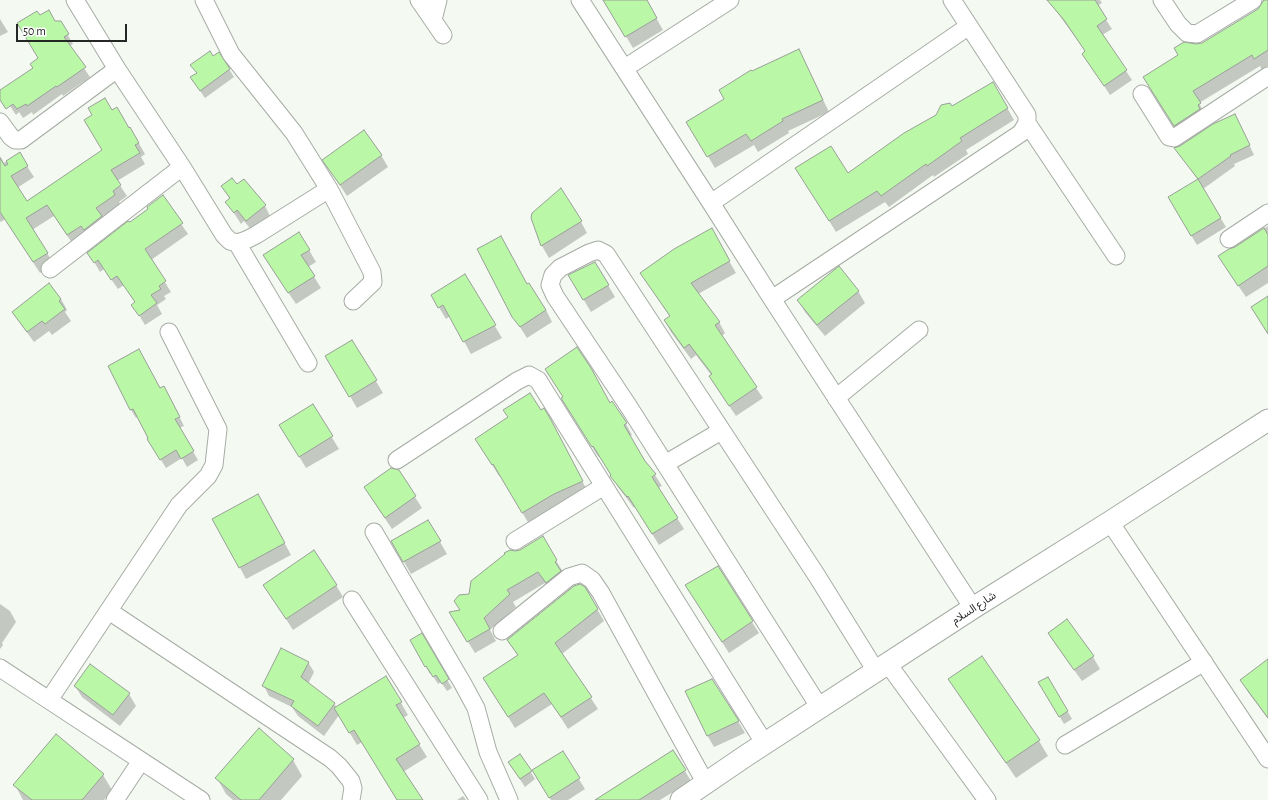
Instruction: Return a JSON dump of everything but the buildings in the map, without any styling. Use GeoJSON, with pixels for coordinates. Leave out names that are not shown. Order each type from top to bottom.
{"type":"FeatureCollection","features":[{"type":"Feature","properties":{"kind":"main road","name":"شارع السلام"},"geometry":{"type":"LineString","coordinates":[[681,800],[974,608],[1268,420]]}},
{"type":"Feature","properties":{"kind":"street"},"geometry":{"type":"LineString","coordinates":[[74,0],[117,69],[230,241],[237,243],[251,238],[329,188]]}},
{"type":"Feature","properties":{"kind":"street"},"geometry":{"type":"LineString","coordinates":[[204,0],[231,54],[294,133],[329,188],[372,272],[373,282],[353,301]]}},
{"type":"Feature","properties":{"kind":"street"},"geometry":{"type":"LineString","coordinates":[[419,0],[444,35]]}},
{"type":"Feature","properties":{"kind":"street"},"geometry":{"type":"LineString","coordinates":[[433,20],[438,0]]}},
{"type":"Feature","properties":{"kind":"street"},"geometry":{"type":"LineString","coordinates":[[580,0],[836,398],[974,608]]}},
{"type":"Feature","properties":{"kind":"street"},"geometry":{"type":"LineString","coordinates":[[625,68],[730,0]]}},
{"type":"Feature","properties":{"kind":"street"},"geometry":{"type":"LineString","coordinates":[[772,299],[1021,133],[1027,123],[1027,115],[952,0]]}},
{"type":"Feature","properties":{"kind":"street"},"geometry":{"type":"LineString","coordinates":[[1162,0],[1186,33],[1198,34],[1253,0]]}},
{"type":"Feature","properties":{"kind":"street"},"geometry":{"type":"LineString","coordinates":[[711,203],[969,26]]}},
{"type":"Feature","properties":{"kind":"street"},"geometry":{"type":"LineString","coordinates":[[0,122],[15,140],[21,140],[117,69]]}},
{"type":"Feature","properties":{"kind":"street"},"geometry":{"type":"LineString","coordinates":[[1142,94],[1169,137],[1174,138],[1268,76]]}},
{"type":"Feature","properties":{"kind":"street"},"geometry":{"type":"LineString","coordinates":[[1027,123],[1116,256]]}},
{"type":"Feature","properties":{"kind":"street"},"geometry":{"type":"LineString","coordinates":[[50,269],[182,167]]}},
{"type":"Feature","properties":{"kind":"street"},"geometry":{"type":"LineString","coordinates":[[1228,239],[1268,213]]}},
{"type":"Feature","properties":{"kind":"street"},"geometry":{"type":"LineString","coordinates":[[237,243],[308,363]]}},
{"type":"Feature","properties":{"kind":"street"},"geometry":{"type":"LineString","coordinates":[[820,708],[629,407],[555,296],[550,285],[553,275],[560,268],[598,250],[606,254],[817,576],[882,668],[987,800]]}},
{"type":"Feature","properties":{"kind":"street"},"geometry":{"type":"LineString","coordinates":[[836,398],[919,330]]}},
{"type":"Feature","properties":{"kind":"street"},"geometry":{"type":"LineString","coordinates":[[49,700],[179,505],[208,476],[214,465],[218,429],[169,332]]}},
{"type":"Feature","properties":{"kind":"street"},"geometry":{"type":"LineString","coordinates":[[397,460],[518,381],[529,375],[538,380],[765,744]]}},
{"type":"Feature","properties":{"kind":"street"},"geometry":{"type":"LineString","coordinates":[[665,464],[721,430]]}},
{"type":"Feature","properties":{"kind":"street"},"geometry":{"type":"LineString","coordinates":[[515,540],[604,486]]}},
{"type":"Feature","properties":{"kind":"street"},"geometry":{"type":"LineString","coordinates":[[1110,522],[1268,759]]}},
{"type":"Feature","properties":{"kind":"street"},"geometry":{"type":"LineString","coordinates":[[374,532],[464,684],[476,708],[488,752],[508,800]]}},
{"type":"Feature","properties":{"kind":"street"},"geometry":{"type":"LineString","coordinates":[[502,631],[569,576],[582,573],[592,580],[601,593],[706,784]]}},
{"type":"Feature","properties":{"kind":"street"},"geometry":{"type":"LineString","coordinates":[[352,600],[479,800]]}},
{"type":"Feature","properties":{"kind":"street"},"geometry":{"type":"LineString","coordinates":[[109,611],[330,758],[347,774],[351,781],[353,788],[351,800]]}},
{"type":"Feature","properties":{"kind":"street"},"geometry":{"type":"LineString","coordinates":[[1064,745],[1204,662]]}},
{"type":"Feature","properties":{"kind":"street"},"geometry":{"type":"LineString","coordinates":[[0,668],[201,800]]}},
{"type":"Feature","properties":{"kind":"street"},"geometry":{"type":"LineString","coordinates":[[115,800],[141,761]]}}]}
